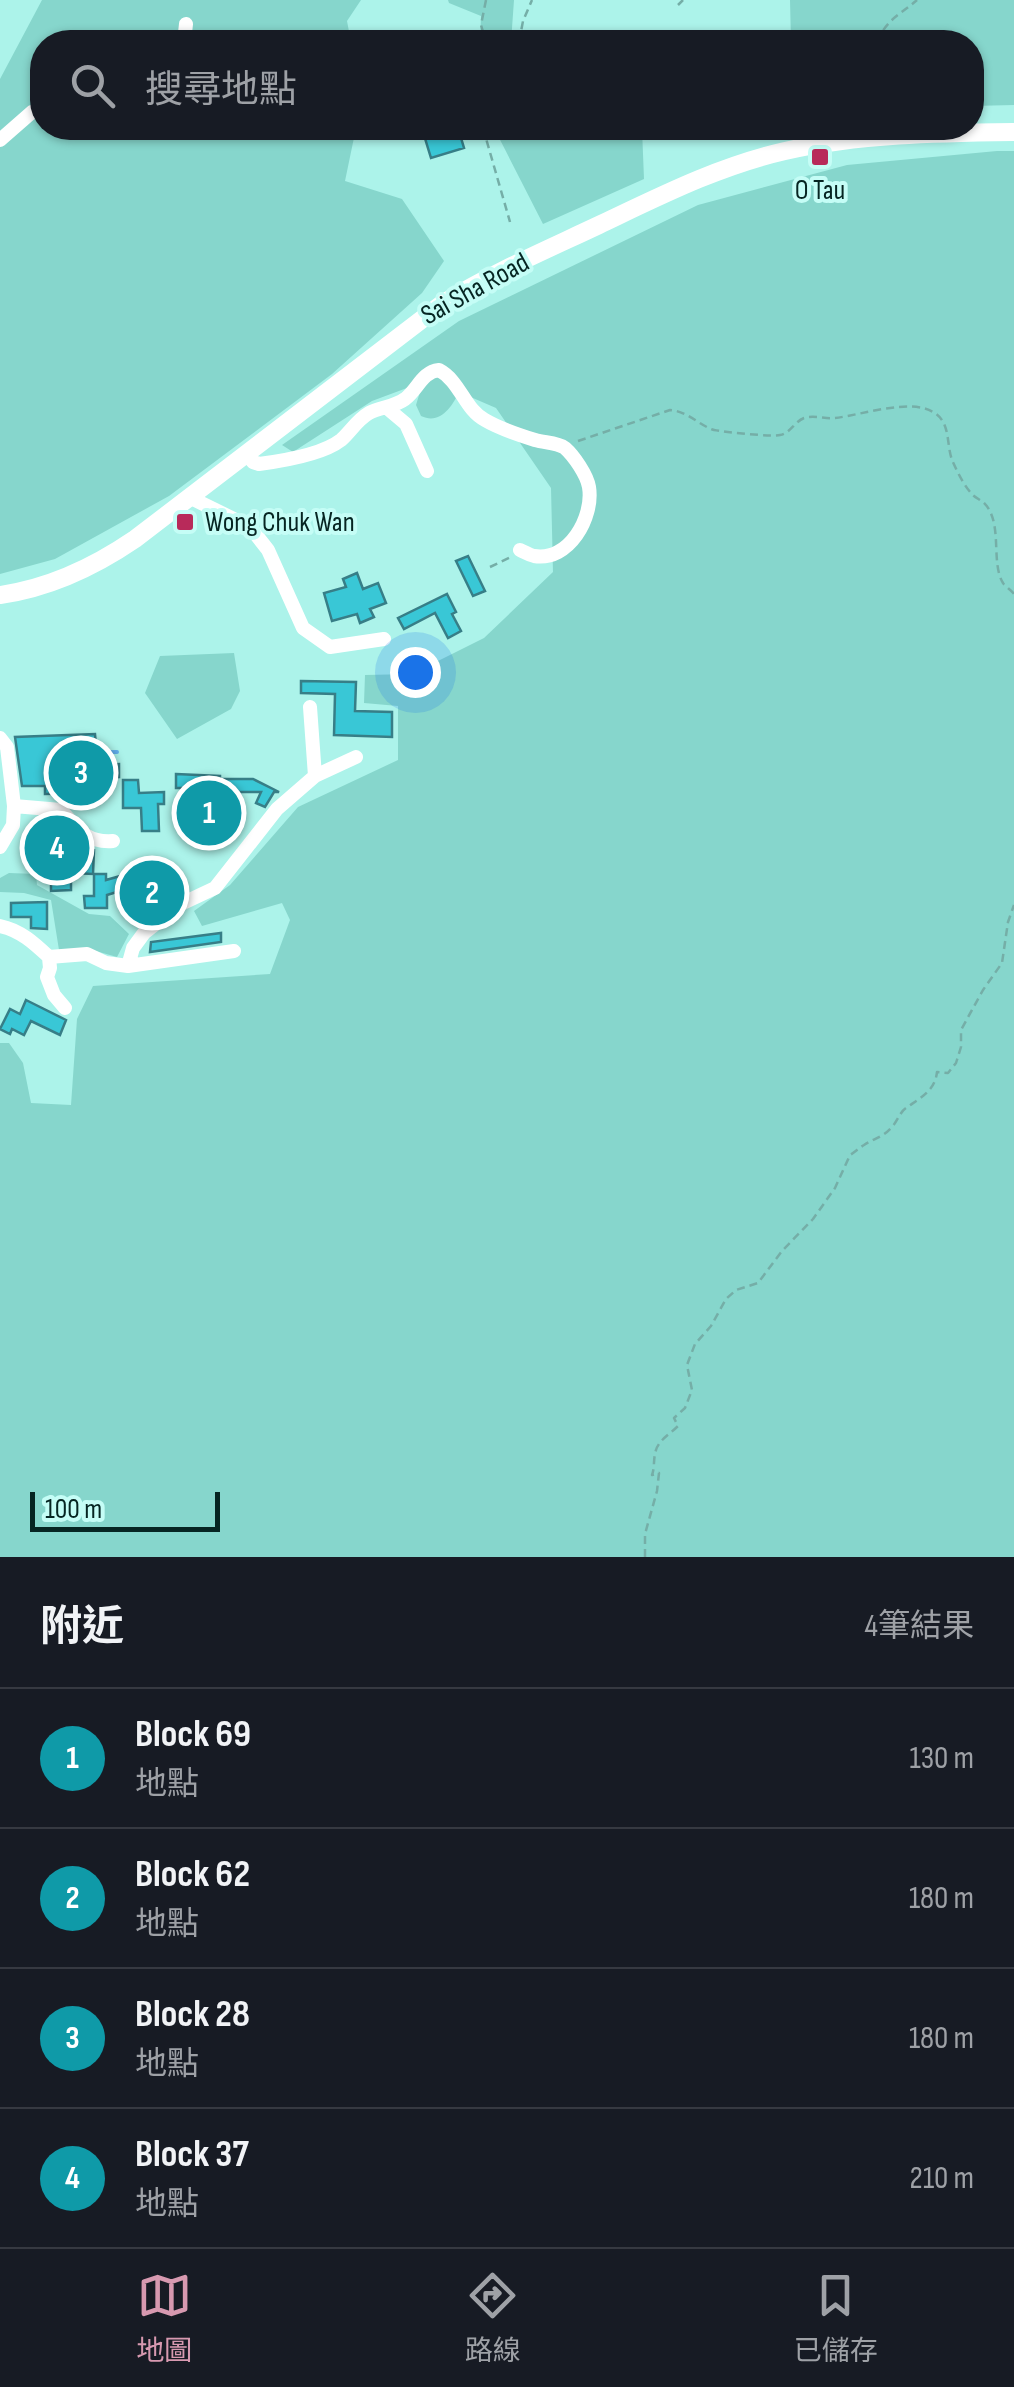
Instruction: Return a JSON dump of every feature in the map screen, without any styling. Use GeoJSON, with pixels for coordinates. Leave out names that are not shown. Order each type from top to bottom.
{"type":"FeatureCollection","features":[{"type":"Feature","properties":{"kind":"main road","name":"Sai Sha Road"},"geometry":{"type":"LineString","coordinates":[[984,133],[1014,132]]}},
{"type":"Feature","properties":{"kind":"main road","name":"Sai Sha Road"},"geometry":{"type":"LineString","coordinates":[[0,595],[43,586],[92,565],[135,538],[424,316],[496,273],[730,167],[822,144],[865,140]]}},
{"type":"Feature","properties":{"kind":"street"},"geometry":{"type":"LineString","coordinates":[[185,30],[186,24]]}},
{"type":"Feature","properties":{"kind":"street"},"geometry":{"type":"LineString","coordinates":[[0,140],[30,114]]}},
{"type":"Feature","properties":{"kind":"street"},"geometry":{"type":"LineString","coordinates":[[246,453],[256,464],[299,457],[338,442],[364,417],[408,397],[426,374],[439,370],[451,378],[486,425],[563,447],[588,481],[584,521],[571,542],[559,552],[515,554]]}},
{"type":"Feature","properties":{"kind":"street"},"geometry":{"type":"LineString","coordinates":[[387,408],[406,424],[427,471]]}},
{"type":"Feature","properties":{"kind":"street"},"geometry":{"type":"LineString","coordinates":[[189,496],[250,527],[268,550],[303,628],[330,646],[384,640]]}},
{"type":"Feature","properties":{"kind":"street"},"geometry":{"type":"LineString","coordinates":[[310,708],[315,776]]}},
{"type":"Feature","properties":{"kind":"street"},"geometry":{"type":"LineString","coordinates":[[0,847],[13,825],[14,806],[5,748]]}},
{"type":"Feature","properties":{"kind":"street"},"geometry":{"type":"LineString","coordinates":[[128,966],[133,948],[144,933],[181,904],[216,888],[276,810],[315,776],[356,758]]}},
{"type":"Feature","properties":{"kind":"street"},"geometry":{"type":"LineString","coordinates":[[14,806],[62,810],[89,838],[112,841]]}},
{"type":"Feature","properties":{"kind":"street"},"geometry":{"type":"LineString","coordinates":[[0,926],[30,940],[49,957],[47,977],[65,1008]]}},
{"type":"Feature","properties":{"kind":"street"},"geometry":{"type":"LineString","coordinates":[[49,957],[87,954],[106,964],[128,966],[234,951]]}},
{"type":"Feature","properties":{"kind":"path"},"geometry":{"type":"LineString","coordinates":[[482,30],[486,0]]}},
{"type":"Feature","properties":{"kind":"path"},"geometry":{"type":"LineString","coordinates":[[521,30],[532,0]]}},
{"type":"Feature","properties":{"kind":"path"},"geometry":{"type":"LineString","coordinates":[[678,5],[684,0]]}},
{"type":"Feature","properties":{"kind":"path"},"geometry":{"type":"LineString","coordinates":[[882,30],[917,0]]}},
{"type":"Feature","properties":{"kind":"path"},"geometry":{"type":"LineString","coordinates":[[486,140],[510,222]]}},
{"type":"Feature","properties":{"kind":"path"},"geometry":{"type":"LineString","coordinates":[[563,447],[670,410],[683,412],[719,431],[765,436],[788,432],[801,419],[809,417],[831,418],[908,407],[929,410],[946,427],[950,454],[960,476],[972,496],[989,511],[1001,578],[1014,594]]}},
{"type":"Feature","properties":{"kind":"path"},"geometry":{"type":"LineString","coordinates":[[490,566],[515,554]]}},
{"type":"Feature","properties":{"kind":"path"},"geometry":{"type":"LineString","coordinates":[[645,1557],[649,1511],[657,1492],[658,1473],[652,1474],[656,1450],[678,1426],[674,1418],[685,1408],[692,1390],[687,1365],[695,1344],[712,1326],[726,1299],[736,1290],[758,1283],[782,1250],[813,1219],[835,1188],[850,1155],[891,1128],[901,1112],[923,1097],[936,1080],[937,1072],[948,1073],[954,1067],[961,1048],[961,1030],[1002,964],[1014,905]]}},
{"type":"Feature","properties":{"kind":"green space"},"geometry":{"type":"Polygon","coordinates":[[[42,0],[361,0],[347,21],[349,30],[30,30],[30,140],[354,140],[345,181],[402,199],[444,261],[422,293],[332,374],[169,496],[55,559],[0,574],[0,79],[42,0]]]}},
{"type":"Feature","properties":{"kind":"green space"},"geometry":{"type":"Polygon","coordinates":[[[448,0],[514,0],[512,30],[480,30],[481,16],[448,0]]]}},
{"type":"Feature","properties":{"kind":"green space"},"geometry":{"type":"Polygon","coordinates":[[[790,0],[1014,0],[1014,105],[984,106],[984,30],[791,30],[790,0]]]}},
{"type":"Feature","properties":{"kind":"green space"},"geometry":{"type":"Polygon","coordinates":[[[500,140],[642,140],[644,179],[543,224],[500,140]]]}},
{"type":"Feature","properties":{"kind":"green space"},"geometry":{"type":"Polygon","coordinates":[[[1014,151],[1014,1557],[0,1557],[0,1043],[9,1043],[23,1063],[31,1103],[71,1105],[77,1019],[93,986],[270,974],[290,920],[282,903],[202,926],[194,911],[230,885],[298,807],[398,760],[398,706],[364,703],[365,675],[412,674],[484,638],[553,572],[551,488],[496,408],[459,392],[440,416],[421,416],[416,405],[423,382],[372,401],[293,452],[282,445],[459,321],[698,205],[847,165],[1014,151]]]}},
{"type":"Feature","properties":{"kind":"green space"},"geometry":{"type":"Polygon","coordinates":[[[234,653],[240,691],[231,709],[177,739],[145,693],[160,656],[234,653]]]}},
{"type":"Feature","properties":{"kind":"green space"},"geometry":{"type":"Polygon","coordinates":[[[9,873],[36,874],[37,885],[89,914],[110,916],[129,934],[117,957],[92,950],[59,950],[51,900],[0,892],[0,878],[9,873]]]}},
{"type":"Feature","properties":{"kind":"building"},"geometry":{"type":"Polygon","coordinates":[[[426,140],[462,140],[464,148],[431,158],[426,140]]]}},
{"type":"Feature","properties":{"kind":"building"},"geometry":{"type":"Polygon","coordinates":[[[468,556],[485,591],[473,596],[456,561],[468,556]]]}},
{"type":"Feature","properties":{"kind":"building"},"geometry":{"type":"Polygon","coordinates":[[[357,573],[363,589],[378,583],[386,603],[370,609],[374,617],[360,623],[357,614],[332,621],[324,593],[346,587],[343,579],[357,573]]]}},
{"type":"Feature","properties":{"kind":"building"},"geometry":{"type":"Polygon","coordinates":[[[447,594],[461,631],[448,638],[435,613],[404,629],[398,618],[447,594]]]}},
{"type":"Feature","properties":{"kind":"building"},"geometry":{"type":"Polygon","coordinates":[[[301,681],[356,682],[355,711],[392,712],[392,737],[334,735],[335,694],[301,693],[301,681]]]}},
{"type":"Feature","properties":{"kind":"building"},"geometry":{"type":"Polygon","coordinates":[[[95,734],[96,746],[60,748],[61,767],[119,764],[119,777],[89,778],[90,793],[45,794],[45,786],[22,786],[15,737],[95,734]]]}},
{"type":"Feature","properties":{"kind":"building"},"geometry":{"type":"Polygon","coordinates":[[[176,774],[253,779],[279,792],[274,792],[265,807],[256,803],[261,792],[220,792],[219,819],[198,819],[198,788],[176,788],[176,774]]]}},
{"type":"Feature","properties":{"kind":"building"},"geometry":{"type":"Polygon","coordinates":[[[123,780],[138,780],[139,793],[164,792],[164,804],[158,804],[159,831],[142,831],[141,808],[123,808],[123,780]]]}},
{"type":"Feature","properties":{"kind":"building"},"geometry":{"type":"Polygon","coordinates":[[[50,827],[66,832],[65,846],[94,850],[93,874],[71,873],[71,890],[51,891],[51,878],[44,878],[43,866],[49,866],[50,827]]]}},
{"type":"Feature","properties":{"kind":"building"},"geometry":{"type":"Polygon","coordinates":[[[134,872],[137,886],[107,895],[107,908],[85,908],[84,896],[94,896],[94,874],[106,874],[106,880],[134,872]]]}},
{"type":"Feature","properties":{"kind":"building"},"geometry":{"type":"Polygon","coordinates":[[[47,902],[47,929],[31,928],[31,917],[11,917],[11,903],[47,902]]]}},
{"type":"Feature","properties":{"kind":"building"},"geometry":{"type":"Polygon","coordinates":[[[221,933],[221,942],[150,952],[151,942],[221,933]]]}},
{"type":"Feature","properties":{"kind":"building"},"geometry":{"type":"Polygon","coordinates":[[[26,1000],[66,1020],[60,1035],[31,1021],[24,1035],[0,1029],[10,1009],[20,1014],[26,1000]]]}},
{"type":"Feature","properties":{"kind":"waterway"},"geometry":{"type":"LineString","coordinates":[[57,753],[117,752]]}},
{"type":"Feature","properties":{"kind":"place","name":"O Tau"},"geometry":{"type":"Point","coordinates":[820,157]}},
{"type":"Feature","properties":{"kind":"place","name":"Wong Chuk Wan"},"geometry":{"type":"Point","coordinates":[185,522]}},
{"type":"Feature","properties":{"kind":"place","name":"Block 28"},"geometry":{"type":"Point","coordinates":[81,773]}},
{"type":"Feature","properties":{"kind":"place","name":"Block 69"},"geometry":{"type":"Point","coordinates":[209,813]}},
{"type":"Feature","properties":{"kind":"place","name":"Block 37"},"geometry":{"type":"Point","coordinates":[57,848]}},
{"type":"Feature","properties":{"kind":"place","name":"Block 62"},"geometry":{"type":"Point","coordinates":[152,893]}}]}
